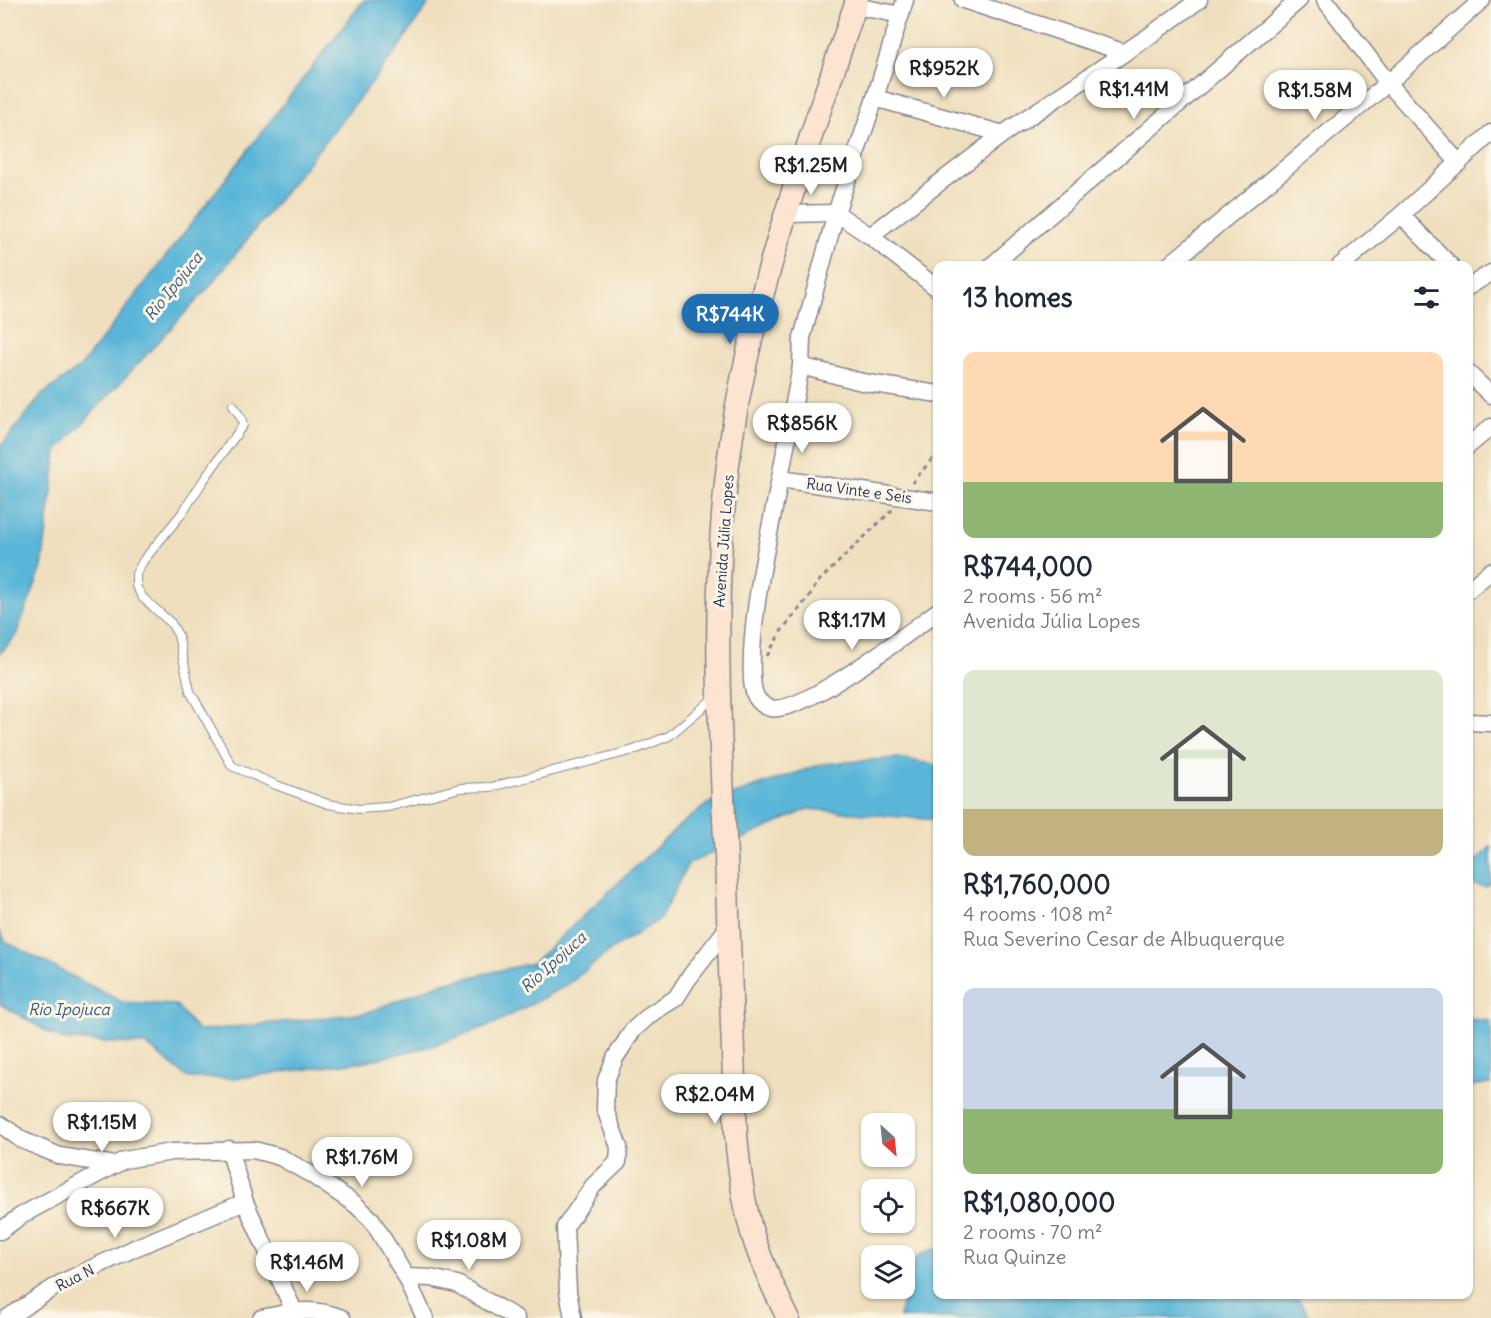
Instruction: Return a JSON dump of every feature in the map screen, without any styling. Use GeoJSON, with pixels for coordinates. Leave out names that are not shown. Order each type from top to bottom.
{"type":"FeatureCollection","features":[{"type":"Feature","properties":{"kind":"main road","name":"Avenida Júlia Lopes"},"geometry":{"type":"LineString","coordinates":[[788,1318],[770,1281],[753,1237],[739,1170],[718,699],[719,583],[726,491],[736,412],[760,303],[786,214],[856,3]]}},
{"type":"Feature","properties":{"kind":"street"},"geometry":{"type":"LineString","coordinates":[[963,0],[1124,52]]}},
{"type":"Feature","properties":{"kind":"street"},"geometry":{"type":"LineString","coordinates":[[870,236],[1003,134],[1199,0]]}},
{"type":"Feature","properties":{"kind":"street"},"geometry":{"type":"LineString","coordinates":[[997,261],[1299,0]]}},
{"type":"Feature","properties":{"kind":"street"},"geometry":{"type":"LineString","coordinates":[[1324,0],[1388,82],[1459,163]]}},
{"type":"Feature","properties":{"kind":"street"},"geometry":{"type":"LineString","coordinates":[[1174,261],[1482,0]]}},
{"type":"Feature","properties":{"kind":"street"},"geometry":{"type":"LineString","coordinates":[[856,3],[903,8],[836,213],[802,338],[801,366],[760,571],[753,623],[752,672],[756,698],[769,708],[789,706],[817,694],[882,652],[933,615]]}},
{"type":"Feature","properties":{"kind":"street"},"geometry":{"type":"LineString","coordinates":[[875,98],[1003,134]]}},
{"type":"Feature","properties":{"kind":"street"},"geometry":{"type":"LineString","coordinates":[[1346,261],[1401,215],[1491,133]]}},
{"type":"Feature","properties":{"kind":"street"},"geometry":{"type":"LineString","coordinates":[[786,214],[836,213],[870,236],[933,285]]}},
{"type":"Feature","properties":{"kind":"street"},"geometry":{"type":"LineString","coordinates":[[1401,215],[1446,261]]}},
{"type":"Feature","properties":{"kind":"street"},"geometry":{"type":"LineString","coordinates":[[1473,283],[1491,273]]}},
{"type":"Feature","properties":{"kind":"street"},"geometry":{"type":"LineString","coordinates":[[801,366],[862,382],[933,392]]}},
{"type":"Feature","properties":{"kind":"street"},"geometry":{"type":"LineString","coordinates":[[1473,379],[1491,395]]}},
{"type":"Feature","properties":{"kind":"street"},"geometry":{"type":"LineString","coordinates":[[1473,442],[1491,427]]}},
{"type":"Feature","properties":{"kind":"street","name":"Rua Vinte e Seis"},"geometry":{"type":"LineString","coordinates":[[780,479],[933,501]]}},
{"type":"Feature","properties":{"kind":"street"},"geometry":{"type":"LineString","coordinates":[[1473,586],[1491,571]]}},
{"type":"Feature","properties":{"kind":"street"},"geometry":{"type":"LineString","coordinates":[[1473,722],[1490,722]]}},
{"type":"Feature","properties":{"kind":"street"},"geometry":{"type":"LineString","coordinates":[[573,1318],[568,1292],[565,1227],[593,1186],[618,1162],[619,1147],[605,1108],[606,1080],[615,1058],[633,1030],[652,1013],[676,998],[728,919]]}},
{"type":"Feature","properties":{"kind":"street"},"geometry":{"type":"LineString","coordinates":[[0,1124],[22,1140],[60,1156],[115,1165]]}},
{"type":"Feature","properties":{"kind":"street"},"geometry":{"type":"LineString","coordinates":[[229,1149],[245,1202],[294,1311]]}},
{"type":"Feature","properties":{"kind":"street"},"geometry":{"type":"LineString","coordinates":[[0,1231],[22,1215],[124,1160],[150,1155],[229,1149],[254,1150],[280,1157],[312,1175],[355,1204],[372,1220],[406,1277],[425,1318]]}},
{"type":"Feature","properties":{"kind":"street","name":"Rua N"},"geometry":{"type":"LineString","coordinates":[[7,1318],[61,1283],[137,1247],[245,1202]]}},
{"type":"Feature","properties":{"kind":"street"},"geometry":{"type":"LineString","coordinates":[[406,1277],[431,1278],[457,1284],[516,1318]]}},
{"type":"Feature","properties":{"kind":"street"},"geometry":{"type":"LineString","coordinates":[[261,1318],[294,1311],[323,1311],[342,1318]]}},
{"type":"Feature","properties":{"kind":"lane"},"geometry":{"type":"LineString","coordinates":[[233,405],[243,425],[183,512],[143,561],[136,574],[136,586],[143,598],[171,623],[178,635],[190,691],[232,766],[328,804],[359,809],[388,807],[460,788],[491,787],[634,750],[669,736],[718,699]]}},
{"type":"Feature","properties":{"kind":"path"},"geometry":{"type":"LineString","coordinates":[[752,672],[768,654],[782,630],[818,582],[905,498],[906,492],[920,472],[933,459]]}},
{"type":"Feature","properties":{"kind":"water","name":"Rio Ipojuca"},"geometry":{"type":"Polygon","coordinates":[[[364,0],[431,0],[392,57],[210,286],[57,451],[42,567],[16,635],[0,654],[0,447],[42,395],[81,366],[364,0]]]}},
{"type":"Feature","properties":{"kind":"water","name":"Rio Ipojuca"},"geometry":{"type":"Polygon","coordinates":[[[899,758],[933,764],[933,820],[808,809],[688,864],[660,919],[614,948],[567,985],[493,1024],[432,1046],[367,1061],[238,1078],[188,1078],[147,1045],[60,1039],[0,1004],[0,932],[6,942],[122,1002],[176,1005],[198,1031],[366,1013],[439,984],[533,963],[680,825],[709,803],[822,764],[899,758]]]}},
{"type":"Feature","properties":{"kind":"water"},"geometry":{"type":"Polygon","coordinates":[[[1491,846],[1491,883],[1485,887],[1473,885],[1473,858],[1478,861],[1491,846]]]}},
{"type":"Feature","properties":{"kind":"water"},"geometry":{"type":"Polygon","coordinates":[[[1473,1019],[1491,1021],[1491,1084],[1473,1086],[1473,1019]]]}},
{"type":"Feature","properties":{"kind":"water"},"geometry":{"type":"Polygon","coordinates":[[[933,1249],[933,1299],[1298,1299],[1310,1318],[899,1318],[903,1299],[915,1299],[915,1260],[918,1256],[933,1249]]]}}]}
